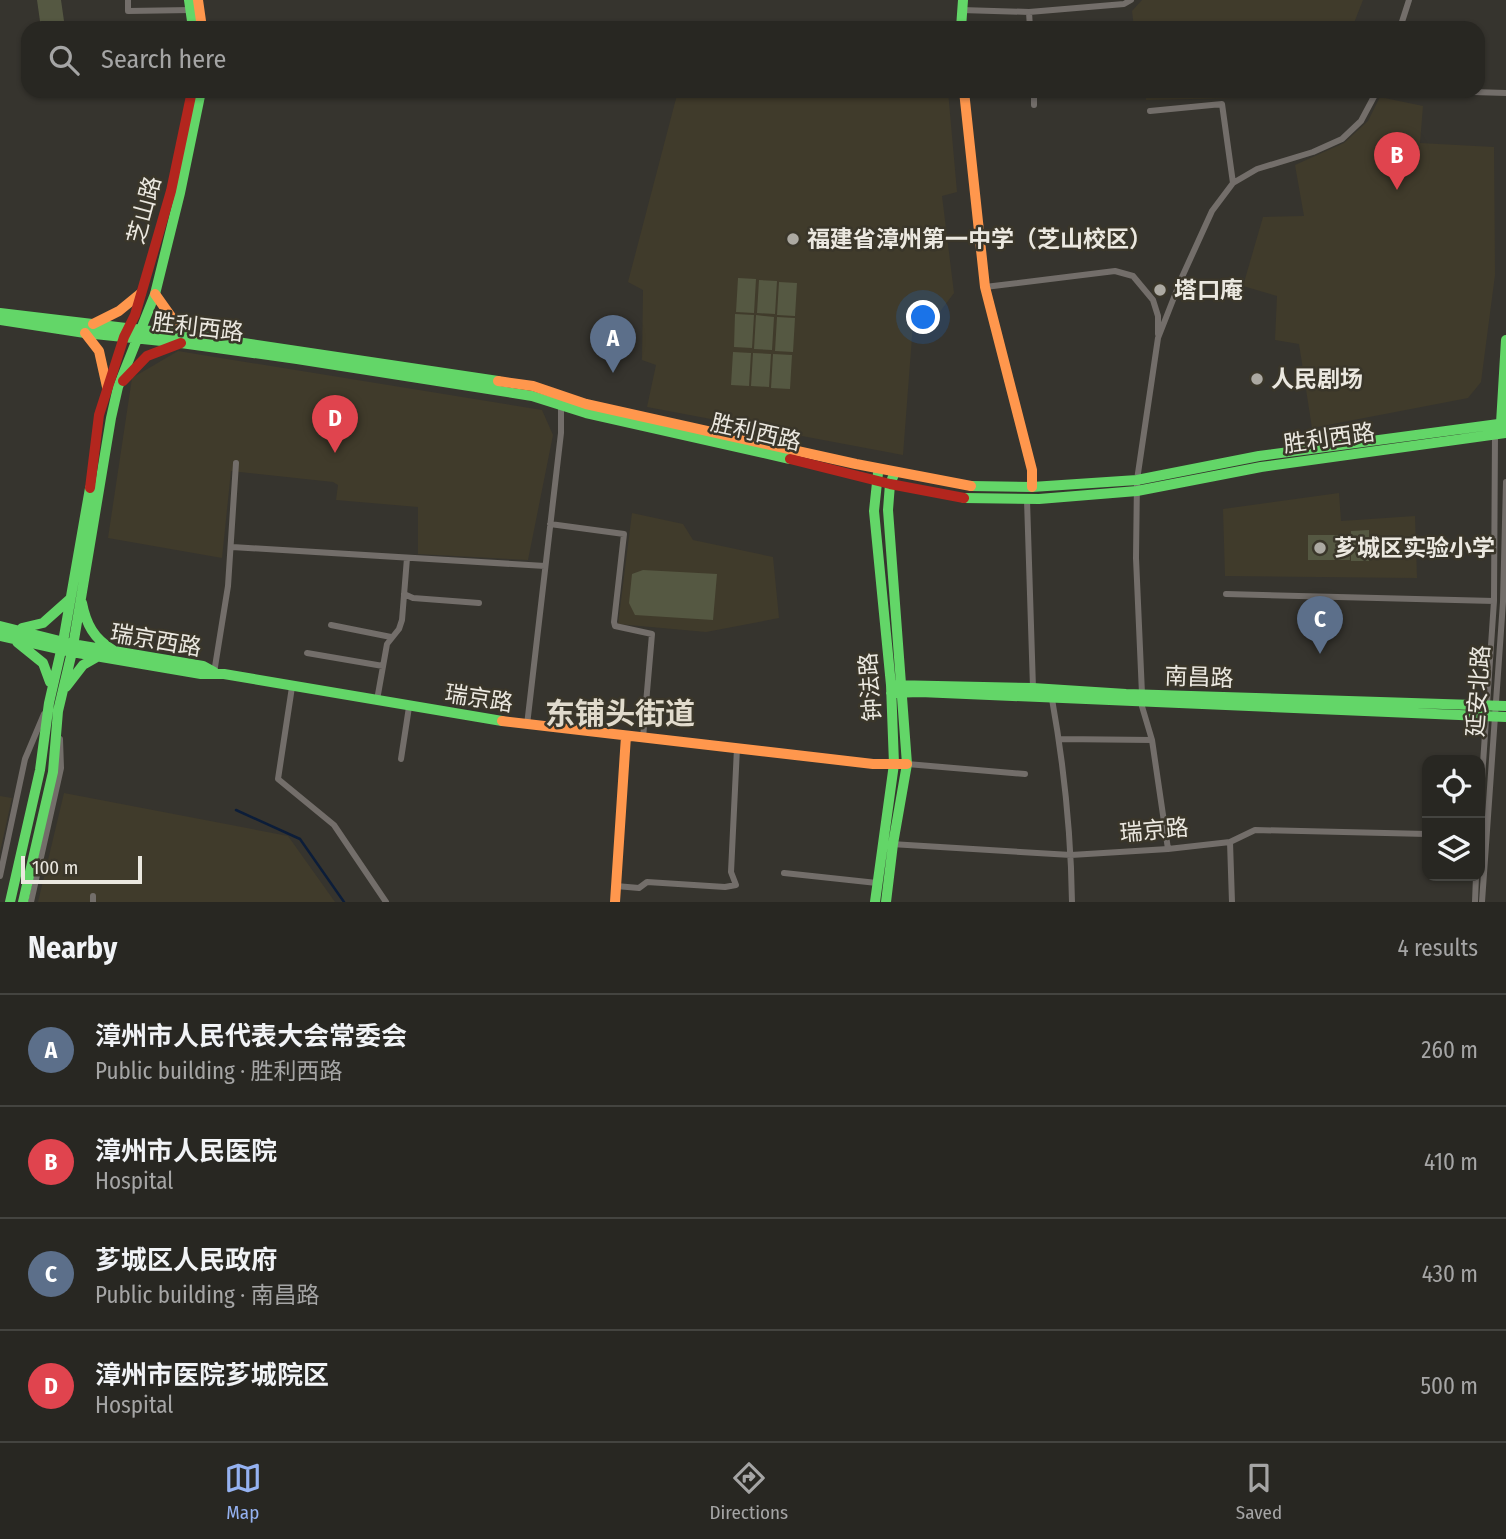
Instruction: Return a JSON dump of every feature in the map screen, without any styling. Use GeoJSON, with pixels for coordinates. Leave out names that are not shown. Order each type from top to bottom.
{"type":"FeatureCollection","features":[{"type":"Feature","properties":{"kind":"street"},"geometry":{"type":"LineString","coordinates":[[128,0],[128,11],[190,5]]}},
{"type":"Feature","properties":{"kind":"street"},"geometry":{"type":"LineString","coordinates":[[198,0],[201,21]]}},
{"type":"Feature","properties":{"kind":"street"},"geometry":{"type":"LineString","coordinates":[[962,5],[1029,12],[1124,4],[1131,0]]}},
{"type":"Feature","properties":{"kind":"street"},"geometry":{"type":"LineString","coordinates":[[1402,21],[1409,0]]}},
{"type":"Feature","properties":{"kind":"street"},"geometry":{"type":"LineString","coordinates":[[1029,12],[1030,21]]}},
{"type":"Feature","properties":{"kind":"street"},"geometry":{"type":"LineString","coordinates":[[1485,92],[1506,93]]}},
{"type":"Feature","properties":{"kind":"street","name":"芝山路"},"geometry":{"type":"LineString","coordinates":[[112,387],[126,332],[135,315],[171,191],[190,98]]}},
{"type":"Feature","properties":{"kind":"street"},"geometry":{"type":"LineString","coordinates":[[67,647],[70,598],[90,487],[99,415],[155,294],[200,98]]}},
{"type":"Feature","properties":{"kind":"street"},"geometry":{"type":"LineString","coordinates":[[965,98],[985,287],[1032,470],[1032,486]]}},
{"type":"Feature","properties":{"kind":"street"},"geometry":{"type":"LineString","coordinates":[[1034,98],[1034,105]]}},
{"type":"Feature","properties":{"kind":"street"},"geometry":{"type":"LineString","coordinates":[[1158,338],[1182,276],[1212,211],[1233,183],[1257,169],[1313,152],[1342,139],[1361,121],[1373,98]]}},
{"type":"Feature","properties":{"kind":"street"},"geometry":{"type":"LineString","coordinates":[[1150,111],[1222,104],[1233,183]]}},
{"type":"Feature","properties":{"kind":"street"},"geometry":{"type":"LineString","coordinates":[[985,287],[1115,271],[1133,276],[1153,300],[1158,316],[1158,338],[1137,485],[1136,558],[1141,698],[1152,740],[1168,849]]}},
{"type":"Feature","properties":{"kind":"street"},"geometry":{"type":"LineString","coordinates":[[93,324],[119,311],[142,292]]}},
{"type":"Feature","properties":{"kind":"street"},"geometry":{"type":"LineString","coordinates":[[155,294],[166,314],[182,326],[210,338]]}},
{"type":"Feature","properties":{"kind":"street"},"geometry":{"type":"LineString","coordinates":[[0,313],[93,324],[126,332]]}},
{"type":"Feature","properties":{"kind":"street","name":"胜利西路"},"geometry":{"type":"LineString","coordinates":[[0,320],[85,333],[126,332],[181,343],[561,401],[878,474],[890,484],[963,498],[1027,500],[1503,429]]}},
{"type":"Feature","properties":{"kind":"street"},"geometry":{"type":"LineString","coordinates":[[10,902],[54,698],[81,596],[112,387],[99,351],[85,333]]}},
{"type":"Feature","properties":{"kind":"street"},"geometry":{"type":"LineString","coordinates":[[138,334],[210,338],[533,386],[561,401],[561,433],[527,725]]}},
{"type":"Feature","properties":{"kind":"street","name":"延安北路"},"geometry":{"type":"LineString","coordinates":[[1485,778],[1496,711],[1494,601],[1506,340]]}},
{"type":"Feature","properties":{"kind":"street"},"geometry":{"type":"LineString","coordinates":[[112,387],[147,356],[181,343]]}},
{"type":"Feature","properties":{"kind":"street"},"geometry":{"type":"LineString","coordinates":[[214,673],[228,586],[236,464]]}},
{"type":"Feature","properties":{"kind":"street"},"geometry":{"type":"LineString","coordinates":[[878,474],[895,472],[965,486],[1137,485]]}},
{"type":"Feature","properties":{"kind":"street","name":"钟法路"},"geometry":{"type":"LineString","coordinates":[[886,902],[897,688],[888,510],[890,484],[895,472]]}},
{"type":"Feature","properties":{"kind":"street","name":"钟法路"},"geometry":{"type":"LineString","coordinates":[[875,902],[877,883],[907,764],[874,511],[878,474]]}},
{"type":"Feature","properties":{"kind":"street","name":"延安北路"},"geometry":{"type":"LineString","coordinates":[[1482,902],[1505,602],[1506,482]]}},
{"type":"Feature","properties":{"kind":"street"},"geometry":{"type":"LineString","coordinates":[[1027,500],[1032,688]]}},
{"type":"Feature","properties":{"kind":"street"},"geometry":{"type":"LineString","coordinates":[[550,524],[624,534],[615,626],[652,634],[643,738]]}},
{"type":"Feature","properties":{"kind":"street"},"geometry":{"type":"LineString","coordinates":[[232,547],[545,566]]}},
{"type":"Feature","properties":{"kind":"street"},"geometry":{"type":"LineString","coordinates":[[377,701],[387,645],[399,629],[407,558]]}},
{"type":"Feature","properties":{"kind":"street"},"geometry":{"type":"LineString","coordinates":[[404,594],[414,598],[478,603]]}},
{"type":"Feature","properties":{"kind":"street"},"geometry":{"type":"LineString","coordinates":[[1226,594],[1494,601]]}},
{"type":"Feature","properties":{"kind":"street"},"geometry":{"type":"LineString","coordinates":[[81,596],[84,614],[92,632],[104,646],[120,653]]}},
{"type":"Feature","properties":{"kind":"street"},"geometry":{"type":"LineString","coordinates":[[4,627],[32,628],[47,622],[70,598]]}},
{"type":"Feature","properties":{"kind":"street"},"geometry":{"type":"LineString","coordinates":[[331,625],[391,637]]}},
{"type":"Feature","properties":{"kind":"street","name":"瑞京西路"},"geometry":{"type":"LineString","coordinates":[[4,627],[97,657],[201,674],[214,673]]}},
{"type":"Feature","properties":{"kind":"street","name":"瑞京西路"},"geometry":{"type":"LineString","coordinates":[[0,636],[203,666],[214,673]]}},
{"type":"Feature","properties":{"kind":"street"},"geometry":{"type":"LineString","coordinates":[[14,639],[41,659],[49,671],[58,711],[61,768],[31,902]]}},
{"type":"Feature","properties":{"kind":"street"},"geometry":{"type":"LineString","coordinates":[[307,653],[383,666]]}},
{"type":"Feature","properties":{"kind":"street"},"geometry":{"type":"LineString","coordinates":[[0,876],[25,759],[54,698],[83,665],[97,657]]}},
{"type":"Feature","properties":{"kind":"street","name":"瑞京路"},"geometry":{"type":"LineString","coordinates":[[214,673],[527,725],[873,764],[907,764]]}},
{"type":"Feature","properties":{"kind":"street"},"geometry":{"type":"LineString","coordinates":[[292,687],[278,779],[334,825],[386,902]]}},
{"type":"Feature","properties":{"kind":"street","name":"南昌路"},"geometry":{"type":"LineString","coordinates":[[897,688],[1032,688],[1141,698]]}},
{"type":"Feature","properties":{"kind":"street","name":"南昌路"},"geometry":{"type":"LineString","coordinates":[[897,688],[1052,699],[1141,698],[1496,711]]}},
{"type":"Feature","properties":{"kind":"street"},"geometry":{"type":"LineString","coordinates":[[1052,699],[1059,739],[1071,855],[1072,902]]}},
{"type":"Feature","properties":{"kind":"street"},"geometry":{"type":"LineString","coordinates":[[401,759],[410,707]]}},
{"type":"Feature","properties":{"kind":"street"},"geometry":{"type":"LineString","coordinates":[[23,902],[53,772],[58,711]]}},
{"type":"Feature","properties":{"kind":"street"},"geometry":{"type":"LineString","coordinates":[[615,902],[626,736]]}},
{"type":"Feature","properties":{"kind":"street"},"geometry":{"type":"LineString","coordinates":[[1059,739],[1152,740]]}},
{"type":"Feature","properties":{"kind":"street"},"geometry":{"type":"LineString","coordinates":[[616,886],[639,888],[647,882],[726,887],[736,885],[731,872],[737,748]]}},
{"type":"Feature","properties":{"kind":"street"},"geometry":{"type":"LineString","coordinates":[[907,764],[1025,774]]}},
{"type":"Feature","properties":{"kind":"street","name":"瑞京路"},"geometry":{"type":"LineString","coordinates":[[888,844],[1071,855],[1230,842],[1255,830],[1422,834]]}},
{"type":"Feature","properties":{"kind":"street"},"geometry":{"type":"LineString","coordinates":[[1230,842],[1232,902]]}},
{"type":"Feature","properties":{"kind":"street"},"geometry":{"type":"LineString","coordinates":[[784,873],[877,883]]}},
{"type":"Feature","properties":{"kind":"street"},"geometry":{"type":"LineString","coordinates":[[1475,902],[1476,881]]}},
{"type":"Feature","properties":{"kind":"shaded area"},"geometry":{"type":"Polygon","coordinates":[[[1142,0],[1363,0],[1355,21],[1133,21],[1132,11],[1142,0]]]}},
{"type":"Feature","properties":{"kind":"shaded area","name":"福建省漳州第一中学（芝山校区）"},"geometry":{"type":"Polygon","coordinates":[[[676,98],[949,98],[957,192],[942,196],[954,293],[939,313],[913,324],[903,455],[647,407],[656,365],[642,360],[643,290],[628,282],[676,98]]]}},
{"type":"Feature","properties":{"kind":"shaded area"},"geometry":{"type":"Polygon","coordinates":[[[1146,98],[1239,98],[1146,100],[1146,98]]]}},
{"type":"Feature","properties":{"kind":"shaded area"},"geometry":{"type":"Polygon","coordinates":[[[1380,98],[1385,98],[1423,106],[1420,143],[1494,147],[1495,275],[1481,382],[1468,398],[1312,428],[1299,344],[1275,340],[1277,296],[1243,286],[1263,217],[1304,216],[1295,165],[1344,143],[1368,121],[1380,98]]]}},
{"type":"Feature","properties":{"kind":"shaded area"},"geometry":{"type":"Polygon","coordinates":[[[178,351],[542,410],[553,435],[528,560],[418,554],[418,507],[336,500],[338,485],[333,482],[231,471],[222,558],[108,538],[132,378],[178,351]]]}},
{"type":"Feature","properties":{"kind":"shaded area","name":"芗城区实验小学"},"geometry":{"type":"Polygon","coordinates":[[[1339,493],[1341,521],[1415,516],[1417,578],[1225,576],[1223,509],[1339,493]]]}},
{"type":"Feature","properties":{"kind":"shaded area"},"geometry":{"type":"Polygon","coordinates":[[[632,513],[683,524],[693,540],[773,557],[779,618],[706,632],[618,624],[632,513]]]}},
{"type":"Feature","properties":{"kind":"shaded area"},"geometry":{"type":"Polygon","coordinates":[[[64,793],[288,836],[335,902],[38,902],[64,793]]]}},
{"type":"Feature","properties":{"kind":"shaded area"},"geometry":{"type":"Polygon","coordinates":[[[0,796],[12,798],[0,852],[0,796]]]}},
{"type":"Feature","properties":{"kind":"green space"},"geometry":{"type":"Polygon","coordinates":[[[37,0],[61,0],[64,21],[40,21],[37,0]]]}},
{"type":"Feature","properties":{"kind":"green space"},"geometry":{"type":"Polygon","coordinates":[[[738,278],[756,279],[754,313],[736,312],[738,278]]]}},
{"type":"Feature","properties":{"kind":"green space"},"geometry":{"type":"Polygon","coordinates":[[[759,280],[777,281],[775,314],[757,313],[759,280]]]}},
{"type":"Feature","properties":{"kind":"green space"},"geometry":{"type":"Polygon","coordinates":[[[779,282],[797,283],[795,316],[777,315],[779,282]]]}},
{"type":"Feature","properties":{"kind":"green space"},"geometry":{"type":"Polygon","coordinates":[[[735,314],[754,315],[752,348],[734,347],[735,314]]]}},
{"type":"Feature","properties":{"kind":"green space"},"geometry":{"type":"Polygon","coordinates":[[[756,315],[774,317],[772,350],[754,349],[756,315]]]}},
{"type":"Feature","properties":{"kind":"green space"},"geometry":{"type":"Polygon","coordinates":[[[777,317],[795,318],[793,352],[775,351],[777,317]]]}},
{"type":"Feature","properties":{"kind":"green space"},"geometry":{"type":"Polygon","coordinates":[[[733,352],[751,353],[749,386],[731,385],[733,352]]]}},
{"type":"Feature","properties":{"kind":"green space"},"geometry":{"type":"Polygon","coordinates":[[[753,353],[771,354],[769,387],[751,386],[753,353]]]}},
{"type":"Feature","properties":{"kind":"green space"},"geometry":{"type":"Polygon","coordinates":[[[773,354],[792,355],[790,389],[771,388],[773,354]]]}},
{"type":"Feature","properties":{"kind":"green space"},"geometry":{"type":"Polygon","coordinates":[[[1369,530],[1369,561],[1351,561],[1351,531],[1369,530]]]}},
{"type":"Feature","properties":{"kind":"green space"},"geometry":{"type":"Polygon","coordinates":[[[1308,535],[1349,535],[1350,560],[1308,560],[1308,535]]]}},
{"type":"Feature","properties":{"kind":"green space"},"geometry":{"type":"Polygon","coordinates":[[[643,570],[717,574],[713,620],[635,615],[629,603],[632,574],[643,570]]]}},
{"type":"Feature","properties":{"kind":"waterway"},"geometry":{"type":"LineString","coordinates":[[236,810],[300,839],[344,902]]}},
{"type":"Feature","properties":{"kind":"traffic: fast"},"geometry":{"type":"LineString","coordinates":[[189,0],[192,21]]}},
{"type":"Feature","properties":{"kind":"traffic: fast"},"geometry":{"type":"LineString","coordinates":[[962,21],[963,0]]}},
{"type":"Feature","properties":{"kind":"traffic: fast"},"geometry":{"type":"LineString","coordinates":[[23,902],[53,772],[58,711],[72,652],[111,418],[118,387],[155,294],[200,98]]}},
{"type":"Feature","properties":{"kind":"traffic: fast"},"geometry":{"type":"LineString","coordinates":[[0,313],[210,338],[498,381]]}},
{"type":"Feature","properties":{"kind":"traffic: fast"},"geometry":{"type":"LineString","coordinates":[[0,320],[297,359],[532,396],[586,413],[790,459]]}},
{"type":"Feature","properties":{"kind":"traffic: fast"},"geometry":{"type":"LineString","coordinates":[[1505,429],[1501,423],[1506,340]]}},
{"type":"Feature","properties":{"kind":"traffic: fast"},"geometry":{"type":"LineString","coordinates":[[971,486],[1032,487],[1137,480],[1259,456],[1506,423]]}},
{"type":"Feature","properties":{"kind":"traffic: fast"},"geometry":{"type":"LineString","coordinates":[[964,498],[1039,499],[1137,491],[1261,467],[1506,433]]}},
{"type":"Feature","properties":{"kind":"traffic: fast"},"geometry":{"type":"LineString","coordinates":[[886,902],[907,764],[888,510],[890,484],[895,472]]}},
{"type":"Feature","properties":{"kind":"traffic: fast"},"geometry":{"type":"LineString","coordinates":[[875,902],[894,764],[891,685],[874,511],[878,473]]}},
{"type":"Feature","properties":{"kind":"traffic: fast"},"geometry":{"type":"LineString","coordinates":[[10,902],[40,770],[49,703],[63,642],[90,488]]}},
{"type":"Feature","properties":{"kind":"traffic: fast"},"geometry":{"type":"LineString","coordinates":[[22,628],[43,623],[70,599]]}},
{"type":"Feature","properties":{"kind":"traffic: fast"},"geometry":{"type":"LineString","coordinates":[[82,603],[92,630],[113,650]]}},
{"type":"Feature","properties":{"kind":"traffic: fast"},"geometry":{"type":"LineString","coordinates":[[0,626],[72,644],[203,666],[214,672]]}},
{"type":"Feature","properties":{"kind":"traffic: fast"},"geometry":{"type":"LineString","coordinates":[[0,636],[72,652],[201,674],[224,674],[502,721]]}},
{"type":"Feature","properties":{"kind":"traffic: fast"},"geometry":{"type":"LineString","coordinates":[[17,642],[43,663],[50,682]]}},
{"type":"Feature","properties":{"kind":"traffic: fast"},"geometry":{"type":"LineString","coordinates":[[66,687],[83,665],[97,657]]}},
{"type":"Feature","properties":{"kind":"traffic: fast"},"geometry":{"type":"LineString","coordinates":[[891,685],[1506,706]]}},
{"type":"Feature","properties":{"kind":"traffic: fast"},"geometry":{"type":"LineString","coordinates":[[891,693],[920,692],[1506,717]]}},
{"type":"Feature","properties":{"kind":"traffic: slow"},"geometry":{"type":"LineString","coordinates":[[198,0],[201,21]]}},
{"type":"Feature","properties":{"kind":"traffic: slow"},"geometry":{"type":"LineString","coordinates":[[965,98],[985,287],[1032,470],[1032,487]]}},
{"type":"Feature","properties":{"kind":"traffic: slow"},"geometry":{"type":"LineString","coordinates":[[93,324],[119,311],[141,293]]}},
{"type":"Feature","properties":{"kind":"traffic: slow"},"geometry":{"type":"LineString","coordinates":[[155,294],[172,318],[198,333]]}},
{"type":"Feature","properties":{"kind":"traffic: slow"},"geometry":{"type":"LineString","coordinates":[[85,333],[99,351],[107,387]]}},
{"type":"Feature","properties":{"kind":"traffic: slow"},"geometry":{"type":"LineString","coordinates":[[498,381],[533,386],[586,404],[856,464],[971,486]]}},
{"type":"Feature","properties":{"kind":"traffic: slow"},"geometry":{"type":"LineString","coordinates":[[502,721],[873,764],[907,764]]}},
{"type":"Feature","properties":{"kind":"traffic: slow"},"geometry":{"type":"LineString","coordinates":[[615,902],[626,736]]}},
{"type":"Feature","properties":{"kind":"traffic: jam"},"geometry":{"type":"LineString","coordinates":[[90,488],[99,415],[124,337],[135,315],[171,191],[191,98]]}},
{"type":"Feature","properties":{"kind":"traffic: jam"},"geometry":{"type":"LineString","coordinates":[[123,381],[147,356],[181,343]]}},
{"type":"Feature","properties":{"kind":"traffic: jam"},"geometry":{"type":"LineString","coordinates":[[790,459],[890,484],[964,498]]}},
{"type":"Feature","properties":{"kind":"place","name":"漳州市人民医院"},"geometry":{"type":"Point","coordinates":[1397,190]}},
{"type":"Feature","properties":{"kind":"place","name":"福建省漳州第一中学（芝山校区）"},"geometry":{"type":"Point","coordinates":[793,239]}},
{"type":"Feature","properties":{"kind":"place","name":"塔口庵"},"geometry":{"type":"Point","coordinates":[1160,290]}},
{"type":"Feature","properties":{"kind":"place","name":"漳州市人民代表大会常委会"},"geometry":{"type":"Point","coordinates":[613,373]}},
{"type":"Feature","properties":{"kind":"place","name":"人民剧场"},"geometry":{"type":"Point","coordinates":[1257,379]}},
{"type":"Feature","properties":{"kind":"place","name":"漳州市医院芗城院区"},"geometry":{"type":"Point","coordinates":[335,453]}},
{"type":"Feature","properties":{"kind":"place","name":"芗城区实验小学"},"geometry":{"type":"Point","coordinates":[1320,548]}},
{"type":"Feature","properties":{"kind":"place","name":"芗城区人民政府"},"geometry":{"type":"Point","coordinates":[1320,654]}},
{"type":"Feature","properties":{"kind":"district","name":"东铺头街道"},"geometry":{"type":"Point","coordinates":[620,714]}}]}
